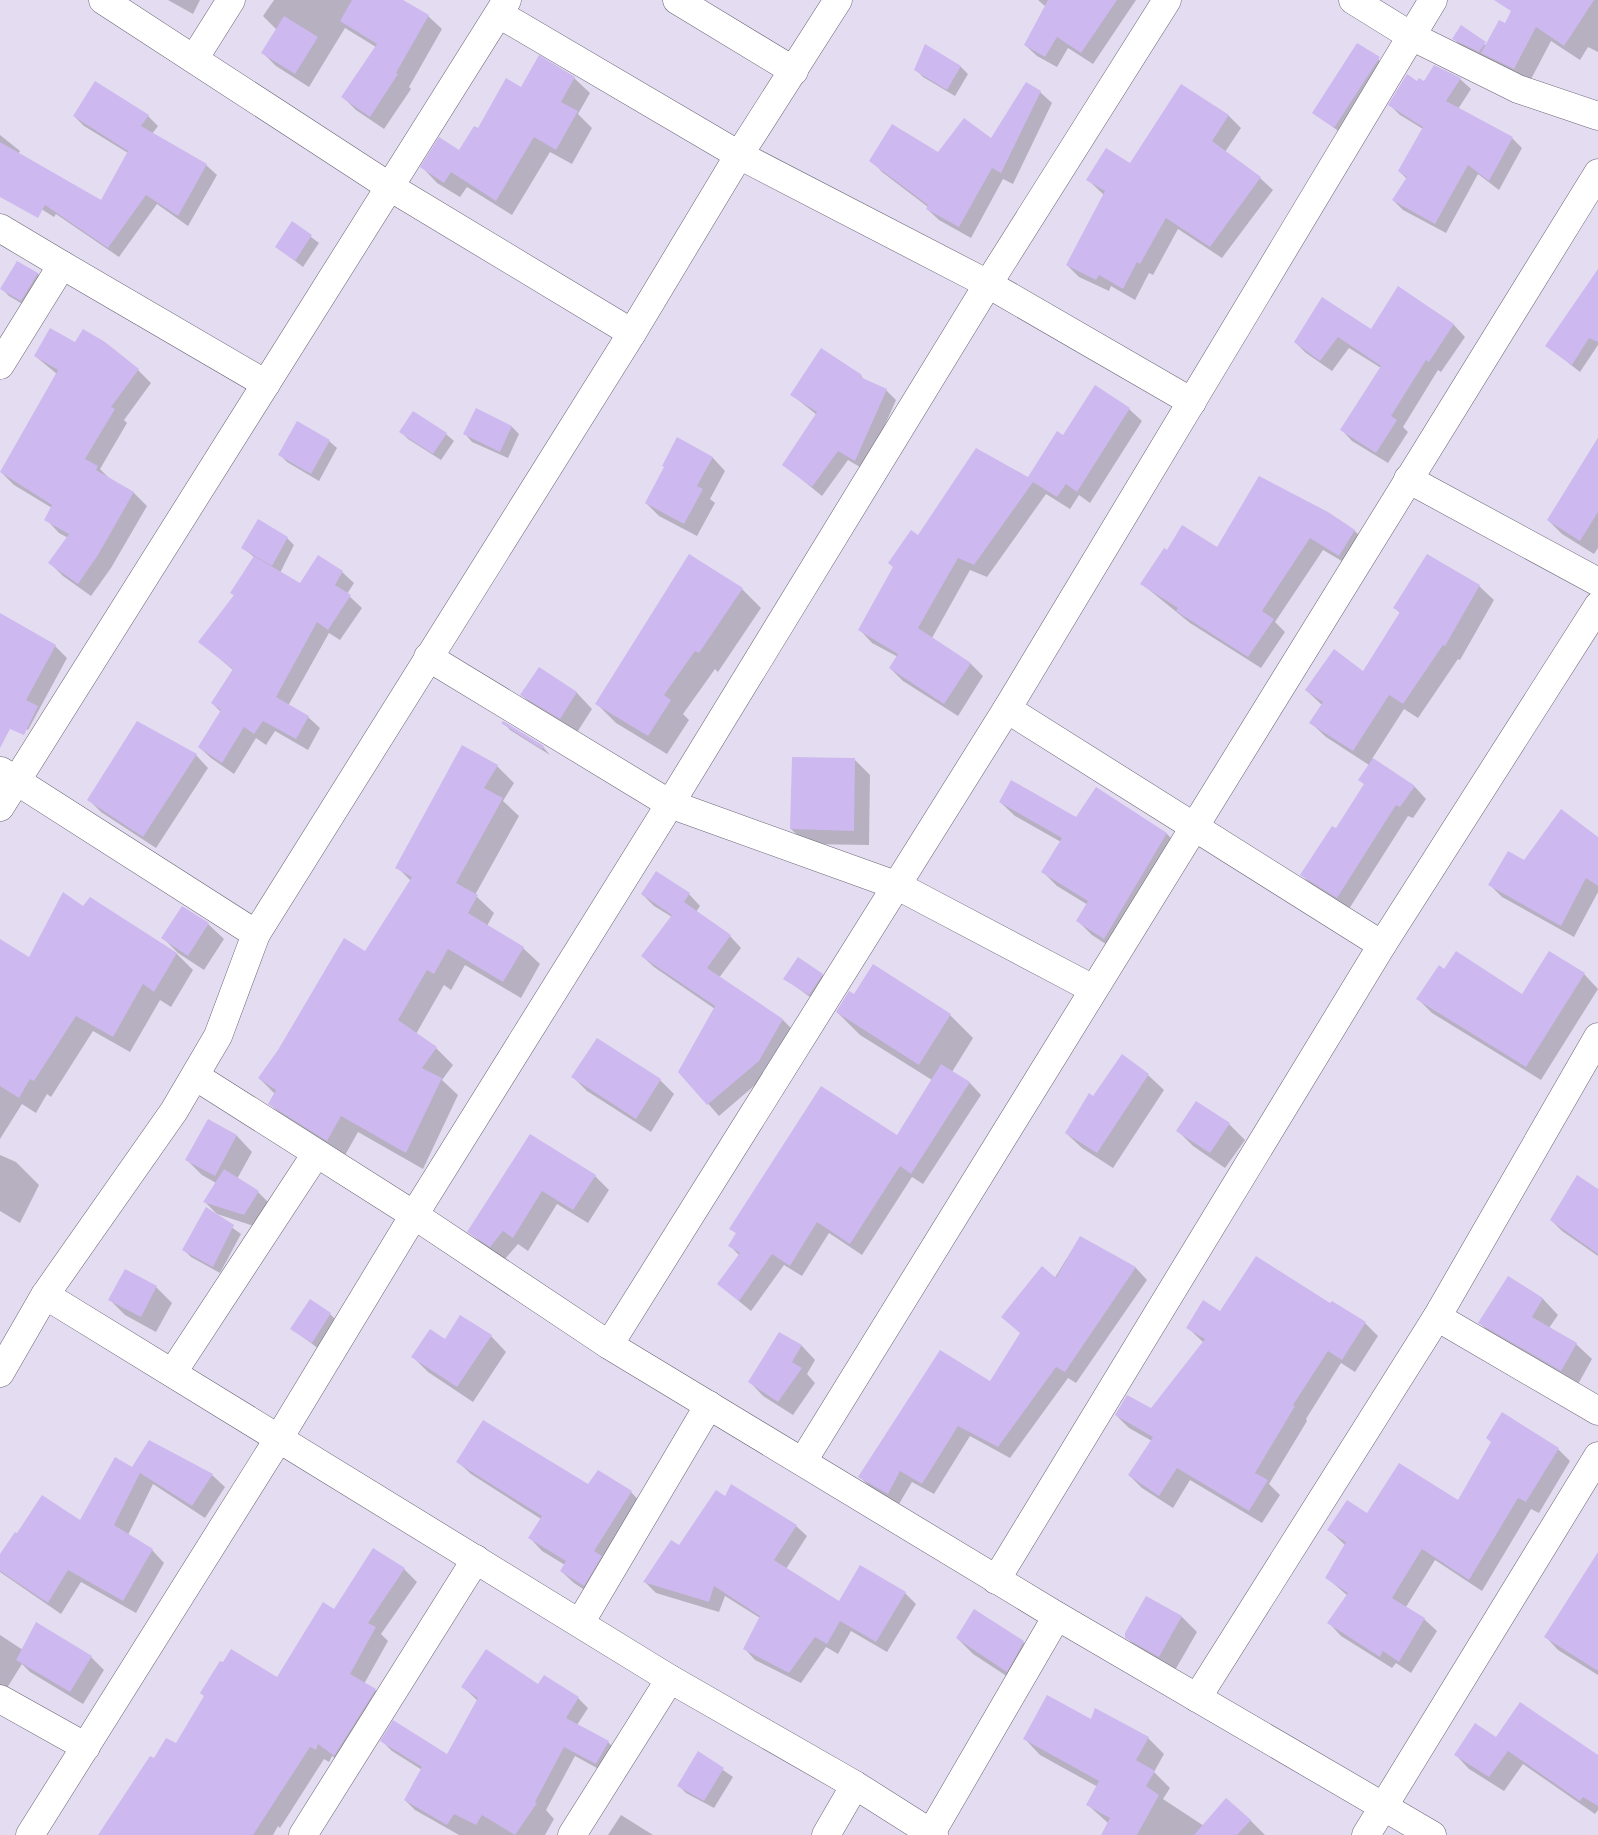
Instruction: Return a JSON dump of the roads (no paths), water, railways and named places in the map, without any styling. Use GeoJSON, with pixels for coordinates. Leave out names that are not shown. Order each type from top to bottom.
{"type":"FeatureCollection","features":[{"type":"Feature","properties":{"kind":"street"},"geometry":{"type":"LineString","coordinates":[[103,0],[390,187],[632,333]]}},
{"type":"Feature","properties":{"kind":"street"},"geometry":{"type":"LineString","coordinates":[[194,59],[231,0]]}},
{"type":"Feature","properties":{"kind":"street"},"geometry":{"type":"LineString","coordinates":[[677,0],[794,71]]}},
{"type":"Feature","properties":{"kind":"street"},"geometry":{"type":"LineString","coordinates":[[0,1373],[45,1295],[174,1111],[218,1036],[256,934],[632,333],[739,155],[838,0]]}},
{"type":"Feature","properties":{"kind":"street"},"geometry":{"type":"LineString","coordinates":[[30,1835],[279,1438],[414,1215],[670,804],[988,284],[1167,0]]}},
{"type":"Feature","properties":{"kind":"street"},"geometry":{"type":"LineString","coordinates":[[1353,0],[1411,36],[1518,89],[1598,116]]}},
{"type":"Feature","properties":{"kind":"street"},"geometry":{"type":"LineString","coordinates":[[609,1345],[1007,709],[1433,0]]}},
{"type":"Feature","properties":{"kind":"street"},"geometry":{"type":"LineString","coordinates":[[0,807],[8,775],[266,384],[503,7],[739,155],[988,284],[1192,402]]}},
{"type":"Feature","properties":{"kind":"street"},"geometry":{"type":"LineString","coordinates":[[803,1461],[1598,173]]}},
{"type":"Feature","properties":{"kind":"street"},"geometry":{"type":"LineString","coordinates":[[0,228],[266,384]]}},
{"type":"Feature","properties":{"kind":"street"},"geometry":{"type":"LineString","coordinates":[[0,365],[62,265]]}},
{"type":"Feature","properties":{"kind":"street"},"geometry":{"type":"LineString","coordinates":[[1408,479],[1598,582]]}},
{"type":"Feature","properties":{"kind":"street"},"geometry":{"type":"LineString","coordinates":[[996,1580],[1382,945],[1589,638],[1598,606]]}},
{"type":"Feature","properties":{"kind":"street"},"geometry":{"type":"LineString","coordinates":[[428,657],[670,804],[898,886],[1093,989]]}},
{"type":"Feature","properties":{"kind":"street"},"geometry":{"type":"LineString","coordinates":[[1007,709],[1382,945]]}},
{"type":"Feature","properties":{"kind":"street"},"geometry":{"type":"LineString","coordinates":[[8,775],[256,934]]}},
{"type":"Feature","properties":{"kind":"street"},"geometry":{"type":"LineString","coordinates":[[1197,1698],[1437,1317],[1598,1037]]}},
{"type":"Feature","properties":{"kind":"street"},"geometry":{"type":"LineString","coordinates":[[195,1076],[414,1215],[609,1345],[803,1461],[996,1580],[1432,1835]]}},
{"type":"Feature","properties":{"kind":"street"},"geometry":{"type":"LineString","coordinates":[[173,1372],[316,1154]]}},
{"type":"Feature","properties":{"kind":"street"},"geometry":{"type":"LineString","coordinates":[[45,1295],[670,1679],[855,1785],[933,1834],[1057,1616]]}},
{"type":"Feature","properties":{"kind":"street"},"geometry":{"type":"LineString","coordinates":[[1437,1317],[1598,1411]]}},
{"type":"Feature","properties":{"kind":"street"},"geometry":{"type":"LineString","coordinates":[[580,1623],[709,1405]]}},
{"type":"Feature","properties":{"kind":"street"},"geometry":{"type":"LineString","coordinates":[[1366,1835],[1598,1456]]}},
{"type":"Feature","properties":{"kind":"street"},"geometry":{"type":"LineString","coordinates":[[302,1835],[476,1559]]}},
{"type":"Feature","properties":{"kind":"street"},"geometry":{"type":"LineString","coordinates":[[572,1835],[670,1679]]}},
{"type":"Feature","properties":{"kind":"street"},"geometry":{"type":"LineString","coordinates":[[0,1699],[86,1747]]}},
{"type":"Feature","properties":{"kind":"street"},"geometry":{"type":"LineString","coordinates":[[826,1835],[855,1785]]}}]}
